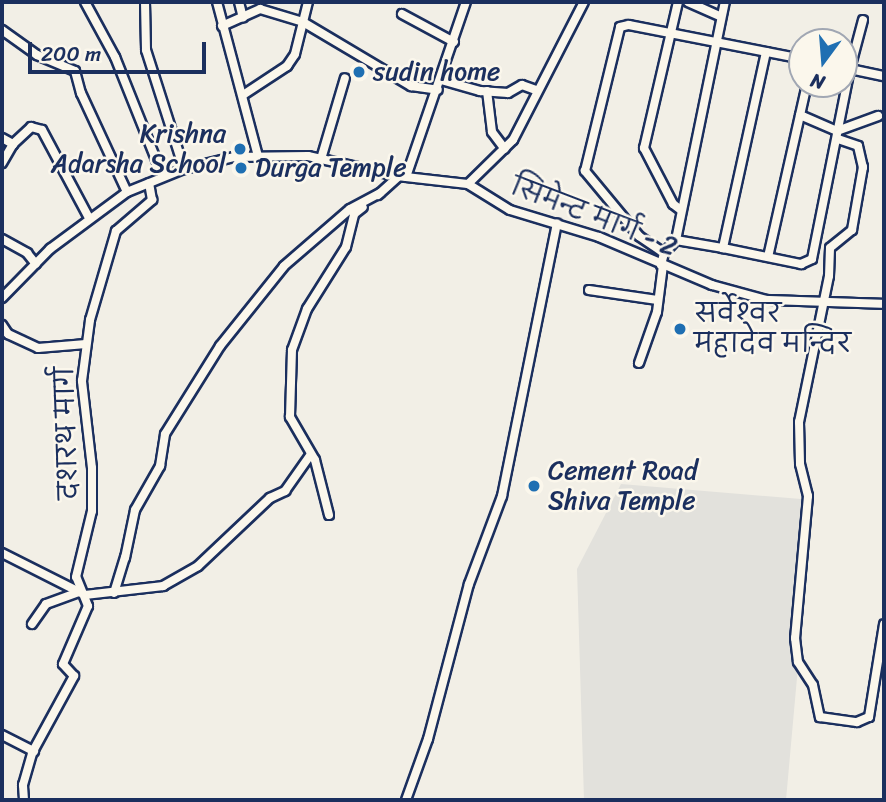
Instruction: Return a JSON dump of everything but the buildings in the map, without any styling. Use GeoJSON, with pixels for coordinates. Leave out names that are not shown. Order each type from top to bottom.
{"type":"FeatureCollection","features":[{"type":"Feature","properties":{"kind":"street"},"geometry":{"type":"LineString","coordinates":[[85,2],[115,57],[163,177]]}},
{"type":"Feature","properties":{"kind":"street"},"geometry":{"type":"LineString","coordinates":[[145,2],[146,50],[184,169]]}},
{"type":"Feature","properties":{"kind":"street"},"geometry":{"type":"LineString","coordinates":[[217,2],[222,26],[230,41],[258,156]]}},
{"type":"Feature","properties":{"kind":"street"},"geometry":{"type":"LineString","coordinates":[[239,2],[243,18]]}},
{"type":"Feature","properties":{"kind":"street"},"geometry":{"type":"LineString","coordinates":[[243,95],[288,66],[295,54],[308,2]]}},
{"type":"Feature","properties":{"kind":"street"},"geometry":{"type":"LineString","coordinates":[[329,515],[312,454],[290,417],[296,337],[307,309],[346,247],[355,214],[403,177],[438,90],[466,2]]}},
{"type":"Feature","properties":{"kind":"street"},"geometry":{"type":"LineString","coordinates":[[468,184],[505,149],[584,2]]}},
{"type":"Feature","properties":{"kind":"street"},"geometry":{"type":"LineString","coordinates":[[678,2],[644,148],[673,204],[681,210]]}},
{"type":"Feature","properties":{"kind":"street"},"geometry":{"type":"LineString","coordinates":[[688,2],[721,17]]}},
{"type":"Feature","properties":{"kind":"street"},"geometry":{"type":"LineString","coordinates":[[639,363],[657,300],[664,253],[676,240],[724,2]]}},
{"type":"Feature","properties":{"kind":"street"},"geometry":{"type":"LineString","coordinates":[[222,26],[260,9],[303,22],[411,86],[438,90]]}},
{"type":"Feature","properties":{"kind":"street"},"geometry":{"type":"LineString","coordinates":[[402,14],[454,42]]}},
{"type":"Feature","properties":{"kind":"street"},"geometry":{"type":"LineString","coordinates":[[858,35],[863,20]]}},
{"type":"Feature","properties":{"kind":"street"},"geometry":{"type":"LineString","coordinates":[[664,253],[639,236],[585,171],[620,27],[788,56]]}},
{"type":"Feature","properties":{"kind":"street"},"geometry":{"type":"LineString","coordinates":[[2,30],[37,55],[75,71],[81,93],[127,192]]}},
{"type":"Feature","properties":{"kind":"street"},"geometry":{"type":"LineString","coordinates":[[723,248],[766,52]]}},
{"type":"Feature","properties":{"kind":"street"},"geometry":{"type":"LineString","coordinates":[[858,70],[884,76]]}},
{"type":"Feature","properties":{"kind":"street"},"geometry":{"type":"LineString","coordinates":[[321,159],[345,78]]}},
{"type":"Feature","properties":{"kind":"street"},"geometry":{"type":"LineString","coordinates":[[441,80],[487,92],[508,93],[522,85],[536,90]]}},
{"type":"Feature","properties":{"kind":"street"},"geometry":{"type":"LineString","coordinates":[[487,92],[492,132],[505,149]]}},
{"type":"Feature","properties":{"kind":"street"},"geometry":{"type":"LineString","coordinates":[[768,257],[804,98]]}},
{"type":"Feature","properties":{"kind":"street"},"geometry":{"type":"LineString","coordinates":[[676,240],[801,264],[812,259],[838,135],[843,98]]}},
{"type":"Feature","properties":{"kind":"street"},"geometry":{"type":"LineString","coordinates":[[800,115],[858,146],[863,167],[852,230],[830,248],[799,422],[800,464],[808,496],[795,627],[798,662],[802,675],[813,685],[820,718],[857,722],[869,717],[884,624]]}},
{"type":"Feature","properties":{"kind":"street"},"geometry":{"type":"LineString","coordinates":[[838,135],[878,116]]}},
{"type":"Feature","properties":{"kind":"street"},"geometry":{"type":"LineString","coordinates":[[2,163],[13,144],[31,127],[42,130],[89,218]]}},
{"type":"Feature","properties":{"kind":"street"},"geometry":{"type":"LineString","coordinates":[[2,138],[13,144]]}},
{"type":"Feature","properties":{"kind":"street","name":"सिमेन्ट मार्ग - 2"},"geometry":{"type":"LineString","coordinates":[[2,298],[89,218],[127,192],[184,169],[258,156],[321,159],[403,177],[468,184],[495,204],[766,300],[821,304],[884,304]]}},
{"type":"Feature","properties":{"kind":"street","name":"दशरथ मार्ग"},"geometry":{"type":"LineString","coordinates":[[24,800],[23,785],[34,751],[74,676],[63,664],[88,606],[76,577],[92,511],[92,468],[82,381],[98,282],[116,231],[152,200],[149,183]]}},
{"type":"Feature","properties":{"kind":"street"},"geometry":{"type":"LineString","coordinates":[[114,593],[125,558],[133,516],[160,466],[165,433],[220,346],[284,266],[350,209],[380,193]]}},
{"type":"Feature","properties":{"kind":"street"},"geometry":{"type":"LineString","coordinates":[[406,800],[428,739],[469,584],[502,496],[557,224]]}},
{"type":"Feature","properties":{"kind":"street"},"geometry":{"type":"LineString","coordinates":[[2,239],[27,253],[36,264]]}},
{"type":"Feature","properties":{"kind":"street"},"geometry":{"type":"LineString","coordinates":[[589,290],[657,300]]}},
{"type":"Feature","properties":{"kind":"street"},"geometry":{"type":"LineString","coordinates":[[2,325],[8,334],[38,348],[86,344]]}},
{"type":"Feature","properties":{"kind":"street"},"geometry":{"type":"LineString","coordinates":[[32,624],[46,604],[82,594],[114,593],[163,586],[191,571],[270,498],[285,491],[312,454]]}},
{"type":"Feature","properties":{"kind":"street"},"geometry":{"type":"LineString","coordinates":[[2,553],[82,594]]}},
{"type":"Feature","properties":{"kind":"street"},"geometry":{"type":"LineString","coordinates":[[2,735],[34,751]]}},
{"type":"Feature","properties":{"kind":"shaded area"},"geometry":{"type":"Polygon","coordinates":[[[621,484],[813,500],[786,800],[584,800],[577,569],[621,484]]]}},
{"type":"Feature","properties":{"kind":"place","name":"sudin home"},"geometry":{"type":"Point","coordinates":[359,72]}},
{"type":"Feature","properties":{"kind":"place","name":"Krishna Adarsha School"},"geometry":{"type":"Point","coordinates":[240,149]}},
{"type":"Feature","properties":{"kind":"place","name":"Durga Temple"},"geometry":{"type":"Point","coordinates":[241,168]}},
{"type":"Feature","properties":{"kind":"place","name":"सर्वेश्वर महादेव मन्दिर"},"geometry":{"type":"Point","coordinates":[680,329]}},
{"type":"Feature","properties":{"kind":"place","name":"Cement Road Shiva Temple"},"geometry":{"type":"Point","coordinates":[534,486]}}]}
